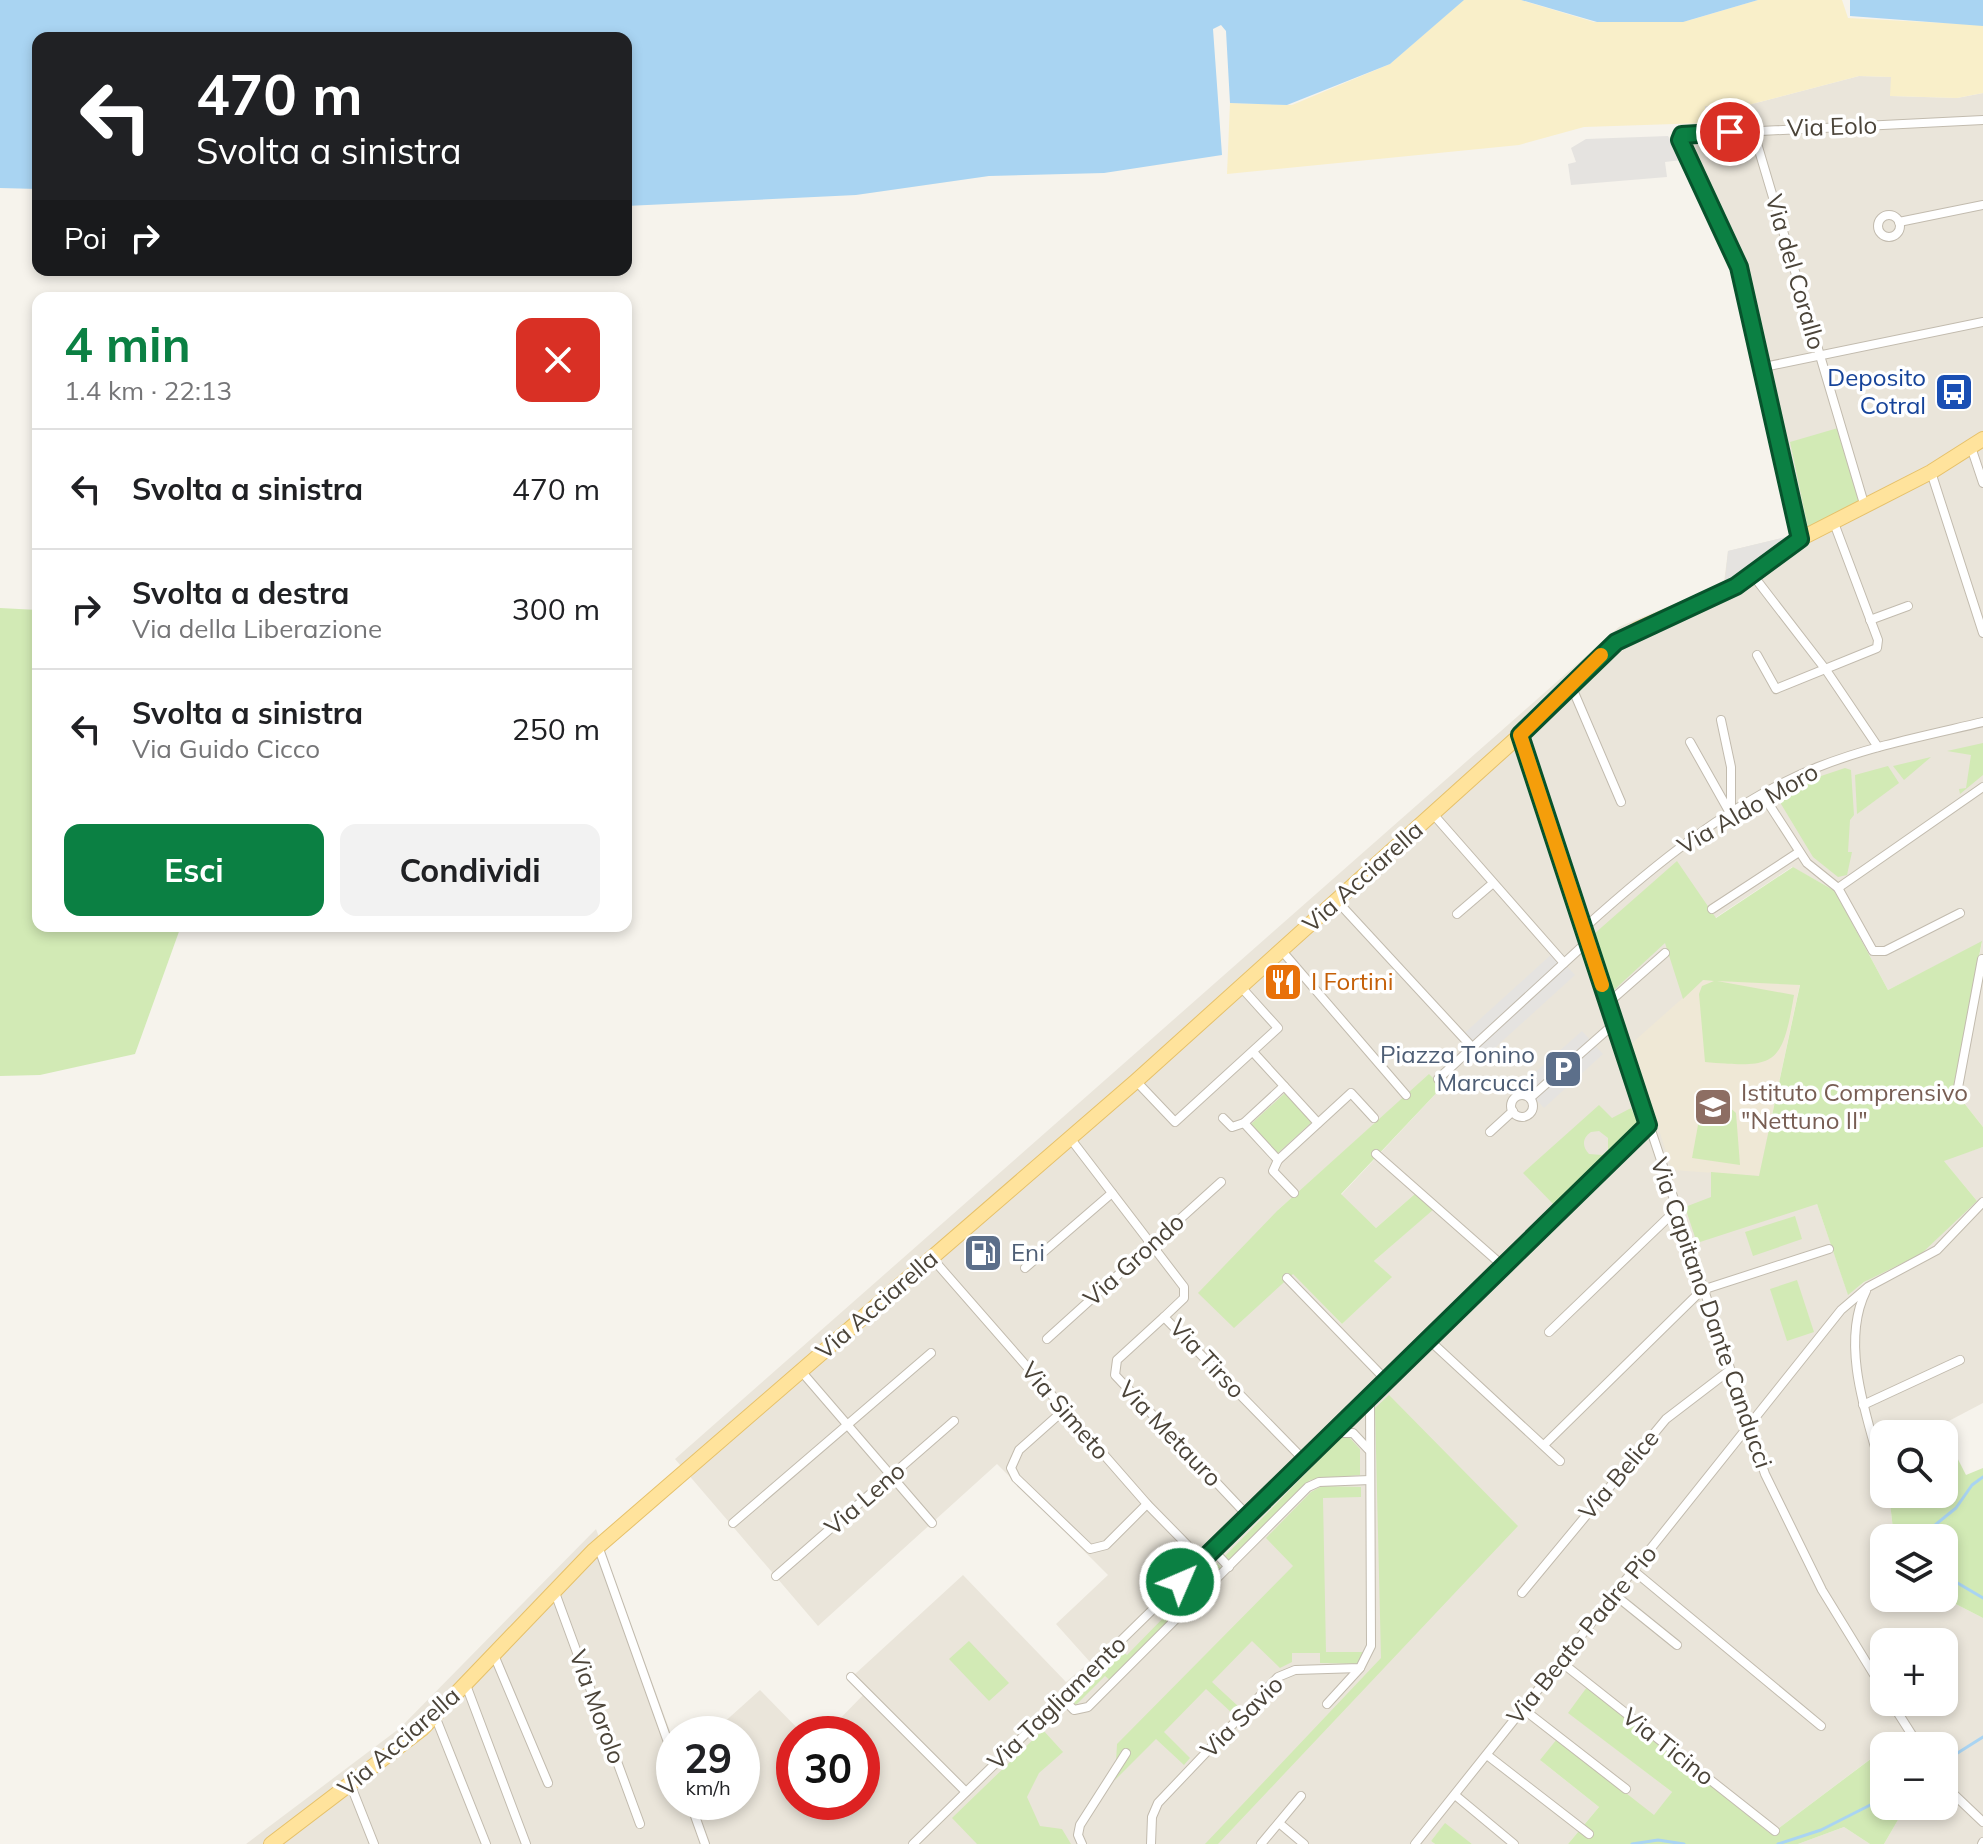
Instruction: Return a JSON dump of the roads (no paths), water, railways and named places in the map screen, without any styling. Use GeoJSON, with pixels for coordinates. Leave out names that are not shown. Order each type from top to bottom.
{"type":"FeatureCollection","features":[{"type":"Feature","properties":{"kind":"main road","name":"Via Acciarella"},"geometry":{"type":"LineString","coordinates":[[271,1844],[351,1786],[435,1716],[593,1551],[1136,1081],[1520,735],[1570,682],[1628,634],[1730,589],[1800,539],[1931,472],[1977,443]]}},
{"type":"Feature","properties":{"kind":"street","name":"Via Eolo"},"geometry":{"type":"LineString","coordinates":[[1764,367],[1734,253],[1681,143],[1682,135],[1983,120]]}},
{"type":"Feature","properties":{"kind":"street","name":"Via del Corallo"},"geometry":{"type":"LineString","coordinates":[[1753,130],[1865,507]]}},
{"type":"Feature","properties":{"kind":"street"},"geometry":{"type":"LineString","coordinates":[[1899,222],[1983,205]]}},
{"type":"Feature","properties":{"kind":"street"},"geometry":{"type":"LineString","coordinates":[[1800,539],[1764,367],[1983,322]]}},
{"type":"Feature","properties":{"kind":"street"},"geometry":{"type":"LineString","coordinates":[[1977,443],[1983,483]]}},
{"type":"Feature","properties":{"kind":"street"},"geometry":{"type":"LineString","coordinates":[[1931,472],[1983,633]]}},
{"type":"Feature","properties":{"kind":"street"},"geometry":{"type":"LineString","coordinates":[[1757,655],[1776,689],[1877,648],[1878,641],[1834,523]]}},
{"type":"Feature","properties":{"kind":"street"},"geometry":{"type":"LineString","coordinates":[[1752,574],[1826,670],[1878,747]]}},
{"type":"Feature","properties":{"kind":"street"},"geometry":{"type":"LineString","coordinates":[[1870,620],[1908,606]]}},
{"type":"Feature","properties":{"kind":"street"},"geometry":{"type":"LineString","coordinates":[[1570,682],[1621,802]]}},
{"type":"Feature","properties":{"kind":"street"},"geometry":{"type":"LineString","coordinates":[[1721,720],[1730,763],[1731,814]]}},
{"type":"Feature","properties":{"kind":"street","name":"Via Aldo Moro"},"geometry":{"type":"LineString","coordinates":[[1583,929],[1658,863],[1763,795],[1819,767],[1878,747],[1983,722]]}},
{"type":"Feature","properties":{"kind":"street","name":"Via Capitano Dante Canducci"},"geometry":{"type":"LineString","coordinates":[[1520,735],[1769,1485],[1793,1536],[1870,1667]]}},
{"type":"Feature","properties":{"kind":"street"},"geometry":{"type":"LineString","coordinates":[[1690,742],[1731,814]]}},
{"type":"Feature","properties":{"kind":"street"},"geometry":{"type":"LineString","coordinates":[[1838,888],[1983,787]]}},
{"type":"Feature","properties":{"kind":"street"},"geometry":{"type":"LineString","coordinates":[[1763,795],[1799,852],[1838,888],[1876,953],[1960,913]]}},
{"type":"Feature","properties":{"kind":"street"},"geometry":{"type":"LineString","coordinates":[[1433,814],[1564,963]]}},
{"type":"Feature","properties":{"kind":"street"},"geometry":{"type":"LineString","coordinates":[[1712,909],[1799,852]]}},
{"type":"Feature","properties":{"kind":"street"},"geometry":{"type":"LineString","coordinates":[[1457,914],[1492,884]]}},
{"type":"Feature","properties":{"kind":"street"},"geometry":{"type":"LineString","coordinates":[[1337,901],[1472,1047]]}},
{"type":"Feature","properties":{"kind":"street"},"geometry":{"type":"LineString","coordinates":[[1438,1079],[1587,942]]}},
{"type":"Feature","properties":{"kind":"street"},"geometry":{"type":"LineString","coordinates":[[1282,951],[1406,1095]]}},
{"type":"Feature","properties":{"kind":"street"},"geometry":{"type":"LineString","coordinates":[[1608,1003],[1665,953]]}},
{"type":"Feature","properties":{"kind":"street"},"geometry":{"type":"LineString","coordinates":[[1957,1093],[1982,959]]}},
{"type":"Feature","properties":{"kind":"street"},"geometry":{"type":"LineString","coordinates":[[1136,1081],[1175,1122],[1203,1097],[1278,1028],[1241,987]]}},
{"type":"Feature","properties":{"kind":"street"},"geometry":{"type":"LineString","coordinates":[[1530,1098],[1615,1023]]}},
{"type":"Feature","properties":{"kind":"street"},"geometry":{"type":"LineString","coordinates":[[1971,1024],[1983,1025]]}},
{"type":"Feature","properties":{"kind":"street"},"geometry":{"type":"LineString","coordinates":[[1253,1052],[1318,1123]]}},
{"type":"Feature","properties":{"kind":"street"},"geometry":{"type":"LineString","coordinates":[[1223,1118],[1232,1127],[1244,1123],[1284,1086]]}},
{"type":"Feature","properties":{"kind":"street"},"geometry":{"type":"LineString","coordinates":[[1294,1193],[1273,1171],[1278,1160],[1351,1093],[1374,1118]]}},
{"type":"Feature","properties":{"kind":"street"},"geometry":{"type":"LineString","coordinates":[[1517,1096],[1530,1098],[1532,1105],[1528,1114],[1518,1116],[1513,1111],[1512,1101],[1517,1096]]}},
{"type":"Feature","properties":{"kind":"street"},"geometry":{"type":"LineString","coordinates":[[1203,1097],[1211,1105]]}},
{"type":"Feature","properties":{"kind":"street"},"geometry":{"type":"LineString","coordinates":[[1490,1132],[1513,1111]]}},
{"type":"Feature","properties":{"kind":"street"},"geometry":{"type":"LineString","coordinates":[[1244,1123],[1278,1160]]}},
{"type":"Feature","properties":{"kind":"street","name":"Via Tagliamento"},"geometry":{"type":"LineString","coordinates":[[913,1844],[1648,1125]]}},
{"type":"Feature","properties":{"kind":"street","name":"Via Tirso"},"geometry":{"type":"LineString","coordinates":[[1070,1138],[1185,1292],[1183,1300],[1164,1317],[1304,1460]]}},
{"type":"Feature","properties":{"kind":"street"},"geometry":{"type":"LineString","coordinates":[[1376,1154],[1503,1266]]}},
{"type":"Feature","properties":{"kind":"street","name":"Via Grondo"},"geometry":{"type":"LineString","coordinates":[[1047,1339],[1221,1182]]}},
{"type":"Feature","properties":{"kind":"street"},"geometry":{"type":"LineString","coordinates":[[1025,1268],[1112,1193]]}},
{"type":"Feature","properties":{"kind":"street","name":"Via Beato Padre Pio"},"geometry":{"type":"LineString","coordinates":[[1420,1842],[1841,1310],[1868,1287],[1937,1250],[1983,1202]]}},
{"type":"Feature","properties":{"kind":"street"},"geometry":{"type":"LineString","coordinates":[[1549,1332],[1676,1210]]}},
{"type":"Feature","properties":{"kind":"street"},"geometry":{"type":"LineString","coordinates":[[1975,1210],[1983,1218]]}},
{"type":"Feature","properties":{"kind":"street"},"geometry":{"type":"LineString","coordinates":[[1544,1445],[1702,1290],[1829,1249]]}},
{"type":"Feature","properties":{"kind":"street","name":"Via Simeto"},"geometry":{"type":"LineString","coordinates":[[932,1258],[1147,1504],[1203,1561]]}},
{"type":"Feature","properties":{"kind":"street"},"geometry":{"type":"LineString","coordinates":[[1287,1278],[1386,1380]]}},
{"type":"Feature","properties":{"kind":"street"},"geometry":{"type":"LineString","coordinates":[[1868,1287],[1859,1306],[1856,1330],[1863,1405],[1870,1430]]}},
{"type":"Feature","properties":{"kind":"street","name":"Via Metauro"},"geometry":{"type":"LineString","coordinates":[[1164,1317],[1117,1360],[1115,1375],[1248,1516]]}},
{"type":"Feature","properties":{"kind":"street"},"geometry":{"type":"LineString","coordinates":[[1428,1339],[1560,1461]]}},
{"type":"Feature","properties":{"kind":"street"},"geometry":{"type":"LineString","coordinates":[[733,1523],[931,1353]]}},
{"type":"Feature","properties":{"kind":"street"},"geometry":{"type":"LineString","coordinates":[[1863,1405],[1960,1360]]}},
{"type":"Feature","properties":{"kind":"street","name":"Via Belice"},"geometry":{"type":"LineString","coordinates":[[1522,1593],[1666,1419],[1730,1370]]}},
{"type":"Feature","properties":{"kind":"street"},"geometry":{"type":"LineString","coordinates":[[801,1371],[932,1523]]}},
{"type":"Feature","properties":{"kind":"street"},"geometry":{"type":"LineString","coordinates":[[1327,1704],[1360,1668],[1371,1646],[1370,1396]]}},
{"type":"Feature","properties":{"kind":"street"},"geometry":{"type":"LineString","coordinates":[[1064,1410],[1015,1456],[1011,1468],[1016,1478],[1090,1549],[1106,1545],[1147,1504]]}},
{"type":"Feature","properties":{"kind":"street","name":"Via Leno"},"geometry":{"type":"LineString","coordinates":[[776,1576],[954,1421]]}},
{"type":"Feature","properties":{"kind":"street"},"geometry":{"type":"LineString","coordinates":[[1332,1434],[1344,1431],[1358,1435],[1370,1453]]}},
{"type":"Feature","properties":{"kind":"street"},"geometry":{"type":"LineString","coordinates":[[1062,1698],[1074,1710],[1088,1707],[1312,1484],[1370,1480]]}},
{"type":"Feature","properties":{"kind":"street"},"geometry":{"type":"LineString","coordinates":[[1213,1550],[1229,1567]]}},
{"type":"Feature","properties":{"kind":"street"},"geometry":{"type":"LineString","coordinates":[[593,1551],[609,1583],[658,1716]]}},
{"type":"Feature","properties":{"kind":"street"},"geometry":{"type":"LineString","coordinates":[[1634,1571],[1821,1726]]}},
{"type":"Feature","properties":{"kind":"street","name":"Via Morolo"},"geometry":{"type":"LineString","coordinates":[[554,1590],[640,1824]]}},
{"type":"Feature","properties":{"kind":"street"},"geometry":{"type":"LineString","coordinates":[[1615,1595],[1677,1645]]}},
{"type":"Feature","properties":{"kind":"street"},"geometry":{"type":"LineString","coordinates":[[494,1655],[548,1783]]}},
{"type":"Feature","properties":{"kind":"street","name":"Via Ticino"},"geometry":{"type":"LineString","coordinates":[[1561,1662],[1775,1831]]}},
{"type":"Feature","properties":{"kind":"street","name":"Via Savio"},"geometry":{"type":"LineString","coordinates":[[1151,1844],[1152,1817],[1158,1803],[1278,1677],[1295,1670],[1360,1668]]}},
{"type":"Feature","properties":{"kind":"street"},"geometry":{"type":"LineString","coordinates":[[851,1677],[966,1792]]}},
{"type":"Feature","properties":{"kind":"street"},"geometry":{"type":"LineString","coordinates":[[466,1685],[526,1844]]}},
{"type":"Feature","properties":{"kind":"street"},"geometry":{"type":"LineString","coordinates":[[1523,1709],[1626,1789]]}},
{"type":"Feature","properties":{"kind":"street"},"geometry":{"type":"LineString","coordinates":[[435,1716],[486,1844]]}},
{"type":"Feature","properties":{"kind":"street"},"geometry":{"type":"LineString","coordinates":[[1082,1844],[1078,1835],[1080,1825],[1126,1753]]}},
{"type":"Feature","properties":{"kind":"street"},"geometry":{"type":"LineString","coordinates":[[1487,1755],[1589,1834]]}},
{"type":"Feature","properties":{"kind":"street"},"geometry":{"type":"LineString","coordinates":[[351,1786],[374,1844]]}},
{"type":"Feature","properties":{"kind":"street"},"geometry":{"type":"LineString","coordinates":[[1455,1795],[1514,1844]]}},
{"type":"Feature","properties":{"kind":"street"},"geometry":{"type":"LineString","coordinates":[[1261,1844],[1301,1796]]}},
{"type":"Feature","properties":{"kind":"street"},"geometry":{"type":"LineString","coordinates":[[1958,1798],[1983,1822]]}},
{"type":"Feature","properties":{"kind":"street"},"geometry":{"type":"LineString","coordinates":[[696,1820],[705,1844]]}},
{"type":"Feature","properties":{"kind":"street"},"geometry":{"type":"LineString","coordinates":[[1279,1823],[1304,1844]]}},
{"type":"Feature","properties":{"kind":"water"},"geometry":{"type":"Polygon","coordinates":[[[0,0],[1464,0],[1390,64],[1287,105],[1230,103],[1226,31],[1221,25],[1213,29],[1222,155],[1104,173],[989,176],[856,195],[632,206],[632,32],[32,32],[32,189],[0,188],[0,0]]]}},
{"type":"Feature","properties":{"kind":"water"},"geometry":{"type":"Polygon","coordinates":[[[1521,0],[1758,0],[1683,22],[1597,22],[1521,0]]]}},
{"type":"Feature","properties":{"kind":"water"},"geometry":{"type":"Polygon","coordinates":[[[1850,0],[1983,0],[1983,26],[1850,16],[1850,0]]]}},
{"type":"Feature","properties":{"kind":"waterway"},"geometry":{"type":"LineString","coordinates":[[1936,1524],[1956,1508],[1972,1485],[1983,1477]]}},
{"type":"Feature","properties":{"kind":"waterway"},"geometry":{"type":"LineString","coordinates":[[1958,1583],[1983,1598]]}},
{"type":"Feature","properties":{"kind":"waterway"},"geometry":{"type":"LineString","coordinates":[[1958,1753],[1983,1737]]}},
{"type":"Feature","properties":{"kind":"waterway"},"geometry":{"type":"LineString","coordinates":[[1778,1844],[1821,1830],[1870,1805]]}},
{"type":"Feature","properties":{"kind":"waterway"},"geometry":{"type":"LineString","coordinates":[[1632,1844],[1658,1840],[1684,1844]]}},
{"type":"Feature","properties":{"kind":"place","name":"Deposito Cotral"},"geometry":{"type":"Point","coordinates":[1954,392]}},
{"type":"Feature","properties":{"kind":"place","name":"I Fortini"},"geometry":{"type":"Point","coordinates":[1283,982]}},
{"type":"Feature","properties":{"kind":"place","name":"Piazza Tonino Marcucci"},"geometry":{"type":"Point","coordinates":[1563,1069]}},
{"type":"Feature","properties":{"kind":"place","name":"Istituto Comprensivo \"Nettuno II\""},"geometry":{"type":"Point","coordinates":[1713,1107]}},
{"type":"Feature","properties":{"kind":"place","name":"Eni"},"geometry":{"type":"Point","coordinates":[983,1253]}}]}
